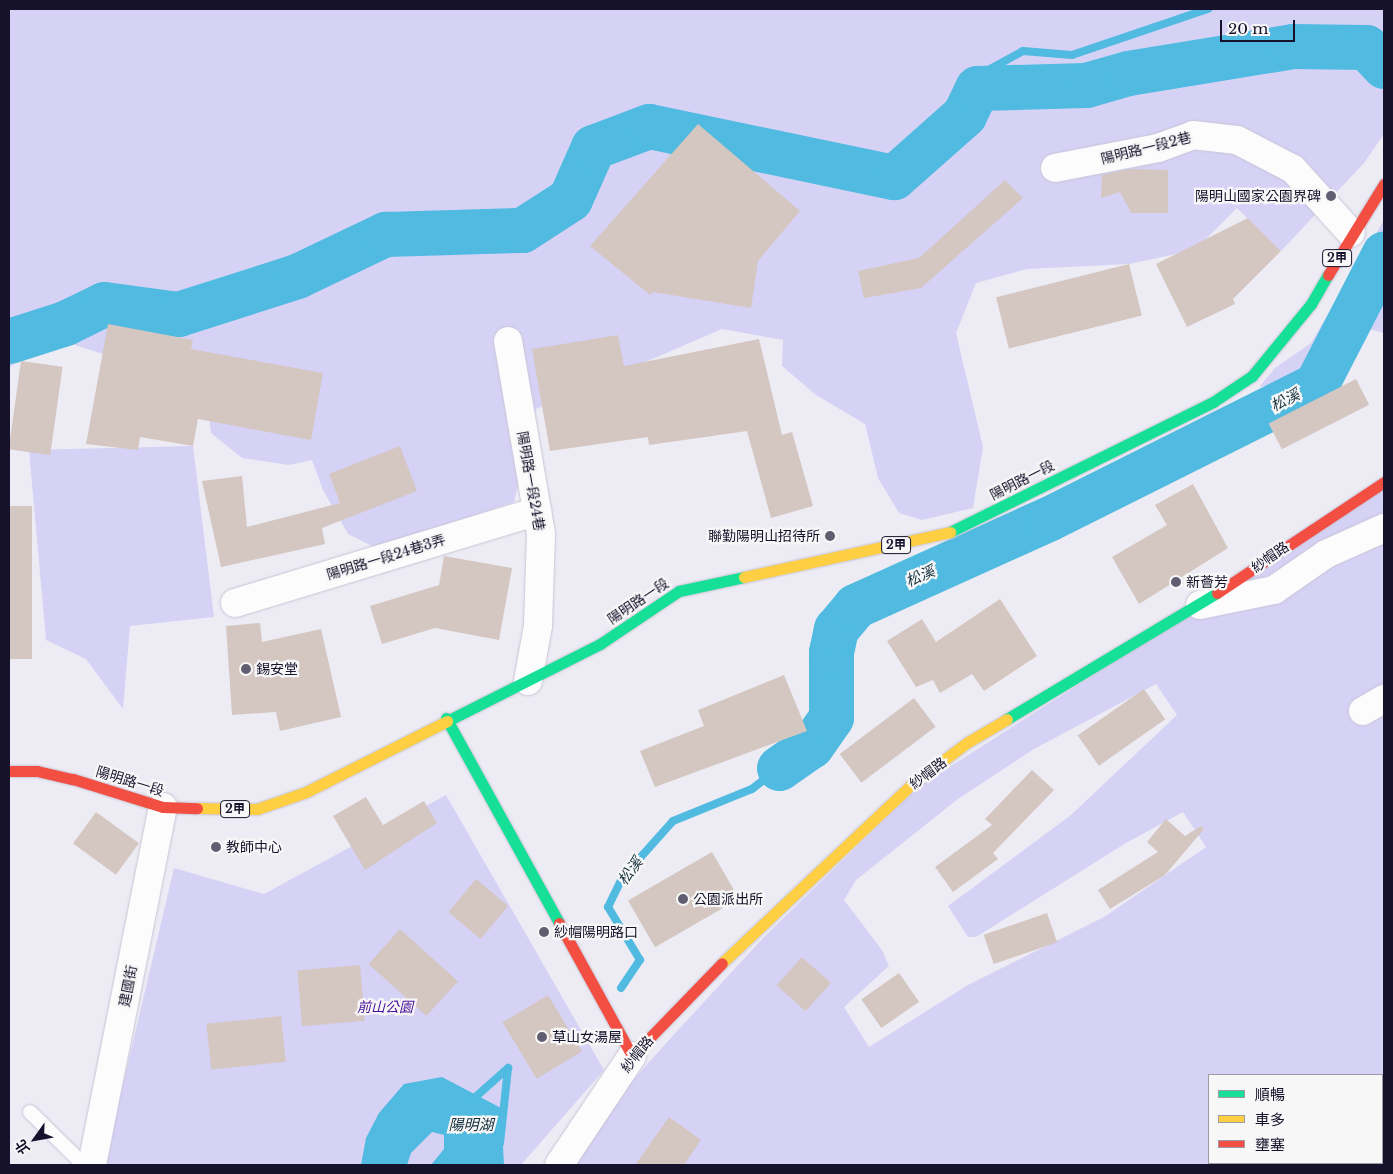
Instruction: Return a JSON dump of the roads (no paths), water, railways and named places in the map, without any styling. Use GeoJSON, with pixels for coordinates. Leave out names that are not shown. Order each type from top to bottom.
{"type":"FeatureCollection","features":[{"type":"Feature","properties":{"kind":"main road","name":"2甲"},"geometry":{"type":"LineString","coordinates":[[1357,223],[1384,184]]}},
{"type":"Feature","properties":{"kind":"main road","name":"陽明路一段"},"geometry":{"type":"LineString","coordinates":[[9,771],[37,771],[74,779],[163,807],[257,809],[306,792],[446,718],[528,681],[600,644],[679,591],[954,531],[1212,402],[1252,376],[1311,304],[1357,223]]}},
{"type":"Feature","properties":{"kind":"main road","name":"紗帽路"},"geometry":{"type":"LineString","coordinates":[[632,1056],[751,932],[912,784],[968,742],[1061,685],[1200,605],[1384,482]]}},
{"type":"Feature","properties":{"kind":"main road"},"geometry":{"type":"LineString","coordinates":[[446,718],[632,1056]]}},
{"type":"Feature","properties":{"kind":"street","name":"陽明路一段2巷"},"geometry":{"type":"LineString","coordinates":[[1055,168],[1158,148],[1193,135],[1237,140],[1292,169],[1357,223]]}},
{"type":"Feature","properties":{"kind":"street","name":"陽明路一段24巷"},"geometry":{"type":"LineString","coordinates":[[508,341],[541,534],[538,626],[528,681]]}},
{"type":"Feature","properties":{"kind":"street","name":"陽明路一段24巷3弄"},"geometry":{"type":"LineString","coordinates":[[235,603],[537,511]]}},
{"type":"Feature","properties":{"kind":"street"},"geometry":{"type":"LineString","coordinates":[[1200,605],[1274,590],[1326,554],[1384,528]]}},
{"type":"Feature","properties":{"kind":"street","name":"建國街"},"geometry":{"type":"LineString","coordinates":[[92,1165],[163,807]]}},
{"type":"Feature","properties":{"kind":"street","name":"紗帽路"},"geometry":{"type":"LineString","coordinates":[[559,1165],[632,1056]]}},
{"type":"Feature","properties":{"kind":"lane"},"geometry":{"type":"LineString","coordinates":[[30,1112],[84,1165]]}},
{"type":"Feature","properties":{"kind":"water","name":"陽明湖"},"geometry":{"type":"Polygon","coordinates":[[[442,1077],[501,1108],[504,1165],[431,1165],[444,1149],[444,1135],[432,1132],[411,1153],[407,1165],[361,1165],[366,1138],[379,1113],[404,1084],[442,1077]]]}},
{"type":"Feature","properties":{"kind":"waterway"},"geometry":{"type":"LineString","coordinates":[[977,88],[979,75],[1023,51],[1072,55],[1208,9]]}},
{"type":"Feature","properties":{"kind":"waterway"},"geometry":{"type":"LineString","coordinates":[[9,341],[65,323],[104,304],[178,314],[297,276],[385,234],[522,230],[570,199],[593,147],[649,126],[894,177],[964,115],[977,88],[1086,85],[1128,73],[1292,46],[1366,47],[1384,66]]}},
{"type":"Feature","properties":{"kind":"waterway","name":"松溪"},"geometry":{"type":"LineString","coordinates":[[779,768],[811,746],[831,717],[831,652],[836,629],[855,606],[1048,519],[1316,385],[1384,253]]}},
{"type":"Feature","properties":{"kind":"waterway","name":"松溪"},"geometry":{"type":"LineString","coordinates":[[621,988],[640,960],[608,907],[622,878],[673,821],[752,789],[779,768]]}},
{"type":"Feature","properties":{"kind":"waterway","name":"松溪"},"geometry":{"type":"LineString","coordinates":[[471,1101],[508,1068]]}},
{"type":"Feature","properties":{"kind":"waterway","name":"松溪"},"geometry":{"type":"LineString","coordinates":[[500,1143],[508,1068]]}},
{"type":"Feature","properties":{"kind":"place","name":"陽明山國家公園界碑"},"geometry":{"type":"Point","coordinates":[1331,196]}},
{"type":"Feature","properties":{"kind":"place","name":"聯勤陽明山招待所"},"geometry":{"type":"Point","coordinates":[830,536]}},
{"type":"Feature","properties":{"kind":"place","name":"新薈芳"},"geometry":{"type":"Point","coordinates":[1176,582]}},
{"type":"Feature","properties":{"kind":"place","name":"錫安堂"},"geometry":{"type":"Point","coordinates":[246,669]}},
{"type":"Feature","properties":{"kind":"place","name":"教師中心"},"geometry":{"type":"Point","coordinates":[216,847]}},
{"type":"Feature","properties":{"kind":"place","name":"公園派出所"},"geometry":{"type":"Point","coordinates":[683,899]}},
{"type":"Feature","properties":{"kind":"place","name":"紗帽陽明路口"},"geometry":{"type":"Point","coordinates":[544,932]}},
{"type":"Feature","properties":{"kind":"place","name":"草山女湯屋"},"geometry":{"type":"Point","coordinates":[542,1037]}},
{"type":"Feature","properties":{"kind":"park label","name":"前山公園"},"geometry":{"type":"Point","coordinates":[385,1007]}}]}
